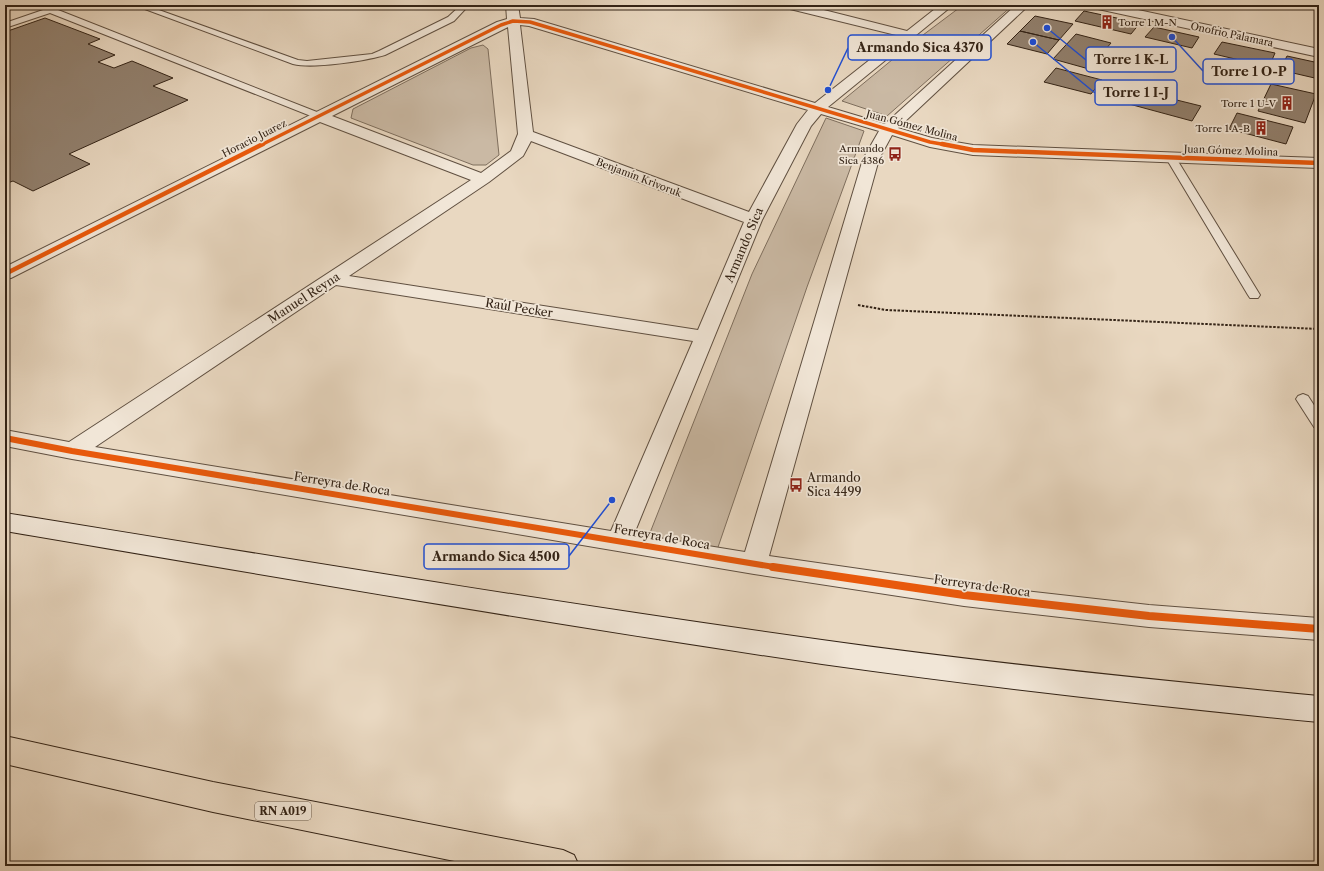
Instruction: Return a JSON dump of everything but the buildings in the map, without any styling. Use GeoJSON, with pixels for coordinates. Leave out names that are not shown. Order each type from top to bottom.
{"type":"FeatureCollection","features":[{"type":"Feature","properties":{"kind":"highway","name":"RN A019"},"geometry":{"type":"LineString","coordinates":[[5,750],[103,774],[424,840],[562,866]]}},
{"type":"Feature","properties":{"kind":"street"},"geometry":{"type":"LineString","coordinates":[[512,5],[526,134]]}},
{"type":"Feature","properties":{"kind":"street"},"geometry":{"type":"LineString","coordinates":[[790,5],[909,35]]}},
{"type":"Feature","properties":{"kind":"street","name":"Armando Sica"},"geometry":{"type":"LineString","coordinates":[[618,541],[753,220],[804,124],[818,108],[947,5]]}},
{"type":"Feature","properties":{"kind":"street"},"geometry":{"type":"LineString","coordinates":[[754,564],[871,159],[888,129],[1023,5]]}},
{"type":"Feature","properties":{"kind":"street","name":"Onofrio Palamara"},"geometry":{"type":"LineString","coordinates":[[1098,5],[1319,53]]}},
{"type":"Feature","properties":{"kind":"street","name":"Juan Gómez Molina"},"geometry":{"type":"LineString","coordinates":[[513,21],[530,22],[930,142],[973,150],[1319,163]]}},
{"type":"Feature","properties":{"kind":"street","name":"Horacio Juarez"},"geometry":{"type":"LineString","coordinates":[[5,274],[501,25],[513,21]]}},
{"type":"Feature","properties":{"kind":"street"},"geometry":{"type":"LineString","coordinates":[[319,116],[483,179]]}},
{"type":"Feature","properties":{"kind":"street","name":"Manuel Reyna"},"geometry":{"type":"LineString","coordinates":[[72,451],[483,179],[518,153],[526,134]]}},
{"type":"Feature","properties":{"kind":"street","name":"Benjamín Krivoruk"},"geometry":{"type":"LineString","coordinates":[[526,134],[753,220]]}},
{"type":"Feature","properties":{"kind":"street","name":"Raúl Pecker"},"geometry":{"type":"LineString","coordinates":[[333,279],[705,337]]}},
{"type":"Feature","properties":{"kind":"street","name":"Ferreyra de Roca"},"geometry":{"type":"LineString","coordinates":[[5,438],[72,451],[754,564],[964,595],[1049,606],[1149,616],[1319,629]]}},
{"type":"Feature","properties":{"kind":"street"},"geometry":{"type":"LineString","coordinates":[[5,522],[513,606],[744,640],[973,672],[1226,701],[1319,709]]}},
{"type":"Feature","properties":{"kind":"lane"},"geometry":{"type":"LineString","coordinates":[[36,5],[319,116]]}},
{"type":"Feature","properties":{"kind":"lane"},"geometry":{"type":"LineString","coordinates":[[138,5],[289,59],[307,64],[373,56],[382,53],[451,19],[465,5]]}},
{"type":"Feature","properties":{"kind":"lane"},"geometry":{"type":"LineString","coordinates":[[5,26],[50,10]]}},
{"type":"Feature","properties":{"kind":"lane"},"geometry":{"type":"LineString","coordinates":[[1171,158],[1254,295]]}},
{"type":"Feature","properties":{"kind":"lane"},"geometry":{"type":"LineString","coordinates":[[1303,399],[1319,424]]}},
{"type":"Feature","properties":{"kind":"path"},"geometry":{"type":"LineString","coordinates":[[830,299],[886,310],[1319,329]]}},
{"type":"Feature","properties":{"kind":"shaded area"},"geometry":{"type":"Polygon","coordinates":[[[963,5],[1013,5],[887,116],[842,101],[915,41],[963,5]]]}},
{"type":"Feature","properties":{"kind":"shaded area"},"geometry":{"type":"Polygon","coordinates":[[[483,45],[488,49],[499,155],[486,165],[473,165],[351,118],[353,109],[471,48],[483,45]]]}},
{"type":"Feature","properties":{"kind":"shaded area"},"geometry":{"type":"Polygon","coordinates":[[[826,118],[864,131],[807,287],[715,556],[644,548],[752,274],[826,118]]]}},
{"type":"Feature","properties":{"kind":"cycle path"},"geometry":{"type":"LineString","coordinates":[[5,274],[501,25],[513,21],[530,22],[930,142],[973,150],[1319,163]]}},
{"type":"Feature","properties":{"kind":"cycle path"},"geometry":{"type":"LineString","coordinates":[[5,438],[72,451],[754,564],[964,595],[1149,616],[1319,629]]}},
{"type":"Feature","properties":{"kind":"place","name":"Torre 1 M-N"},"geometry":{"type":"Point","coordinates":[1107,22]}},
{"type":"Feature","properties":{"kind":"place","name":"Torre 1 K-L"},"geometry":{"type":"Point","coordinates":[1047,28]}},
{"type":"Feature","properties":{"kind":"place","name":"Torre 1 O-P"},"geometry":{"type":"Point","coordinates":[1172,37]}},
{"type":"Feature","properties":{"kind":"place","name":"Torre 1 I-J"},"geometry":{"type":"Point","coordinates":[1033,42]}},
{"type":"Feature","properties":{"kind":"place","name":"Armando Sica 4370"},"geometry":{"type":"Point","coordinates":[828,90]}},
{"type":"Feature","properties":{"kind":"place","name":"Torre 1 U-V"},"geometry":{"type":"Point","coordinates":[1287,103]}},
{"type":"Feature","properties":{"kind":"place","name":"Torre 1 A-B"},"geometry":{"type":"Point","coordinates":[1261,128]}},
{"type":"Feature","properties":{"kind":"place","name":"Armando Sica 4386"},"geometry":{"type":"Point","coordinates":[895,154]}},
{"type":"Feature","properties":{"kind":"place","name":"Armando Sica 4499"},"geometry":{"type":"Point","coordinates":[796,485]}},
{"type":"Feature","properties":{"kind":"place","name":"Armando Sica 4500"},"geometry":{"type":"Point","coordinates":[612,500]}}]}
